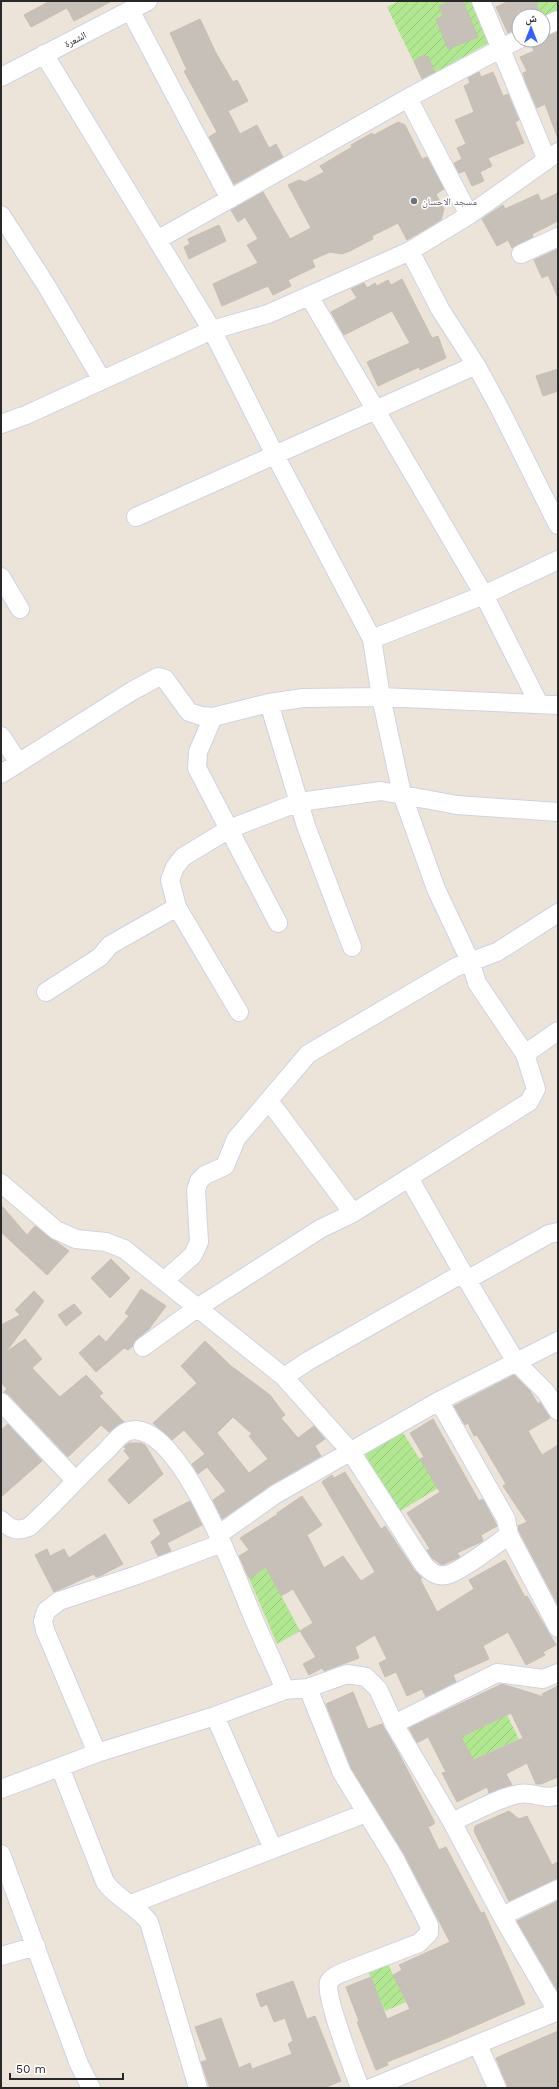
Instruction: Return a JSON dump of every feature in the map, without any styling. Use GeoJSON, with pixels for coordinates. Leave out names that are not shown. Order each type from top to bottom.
{"type":"FeatureCollection","features":[{"type":"Feature","properties":{"kind":"street","name":"الشعرة"},"geometry":{"type":"LineString","coordinates":[[2,76],[44,54],[121,9],[148,1]]}},
{"type":"Feature","properties":{"kind":"street"},"geometry":{"type":"LineString","coordinates":[[1,424],[26,415],[212,330],[268,314],[410,251],[468,215],[552,155],[501,48],[481,1]]}},
{"type":"Feature","properties":{"kind":"street"},"geometry":{"type":"LineString","coordinates":[[121,9],[230,199]]}},
{"type":"Feature","properties":{"kind":"street"},"geometry":{"type":"LineString","coordinates":[[158,240],[408,98],[511,43]]}},
{"type":"Feature","properties":{"kind":"street"},"geometry":{"type":"LineString","coordinates":[[44,54],[212,330],[275,455],[372,639],[381,697],[402,794],[436,889],[471,963],[477,983],[525,1054],[536,1089],[529,1102],[353,1213],[320,1229],[197,1308],[143,1347]]}},
{"type":"Feature","properties":{"kind":"street"},"geometry":{"type":"LineString","coordinates":[[408,98],[468,215]]}},
{"type":"Feature","properties":{"kind":"street"},"geometry":{"type":"LineString","coordinates":[[1,215],[46,285],[102,380]]}},
{"type":"Feature","properties":{"kind":"street"},"geometry":{"type":"LineString","coordinates":[[521,254],[558,237]]}},
{"type":"Feature","properties":{"kind":"street"},"geometry":{"type":"LineString","coordinates":[[410,251],[440,309],[476,365],[558,525]]}},
{"type":"Feature","properties":{"kind":"street"},"geometry":{"type":"LineString","coordinates":[[309,296],[484,595],[539,704]]}},
{"type":"Feature","properties":{"kind":"street"},"geometry":{"type":"LineString","coordinates":[[136,517],[374,409],[476,365]]}},
{"type":"Feature","properties":{"kind":"street"},"geometry":{"type":"LineString","coordinates":[[372,639],[484,595],[558,560]]}},
{"type":"Feature","properties":{"kind":"street"},"geometry":{"type":"LineString","coordinates":[[1,577],[20,609]]}},
{"type":"Feature","properties":{"kind":"street"},"geometry":{"type":"LineString","coordinates":[[1,774],[132,691],[158,677],[166,679],[189,712],[201,716],[214,717],[269,703],[303,698],[381,697],[558,705]]}},
{"type":"Feature","properties":{"kind":"street"},"geometry":{"type":"LineString","coordinates":[[269,703],[299,802],[352,947]]}},
{"type":"Feature","properties":{"kind":"street"},"geometry":{"type":"LineString","coordinates":[[214,717],[198,752],[196,761],[197,768],[278,923]]}},
{"type":"Feature","properties":{"kind":"street"},"geometry":{"type":"LineString","coordinates":[[1,736],[19,763]]}},
{"type":"Feature","properties":{"kind":"street"},"geometry":{"type":"LineString","coordinates":[[239,1012],[177,907],[170,880],[174,867],[183,857],[228,829],[299,802],[381,791],[457,805],[558,812]]}},
{"type":"Feature","properties":{"kind":"street"},"geometry":{"type":"LineString","coordinates":[[46,992],[100,957],[110,945],[177,907]]}},
{"type":"Feature","properties":{"kind":"street"},"geometry":{"type":"LineString","coordinates":[[164,1281],[193,1255],[199,1242],[196,1190],[199,1181],[205,1175],[225,1166],[236,1139],[308,1054],[456,967],[471,963],[497,952],[558,913]]}},
{"type":"Feature","properties":{"kind":"street"},"geometry":{"type":"LineString","coordinates":[[525,1054],[558,1031]]}},
{"type":"Feature","properties":{"kind":"street"},"geometry":{"type":"LineString","coordinates":[[269,1101],[353,1213]]}},
{"type":"Feature","properties":{"kind":"street"},"geometry":{"type":"LineString","coordinates":[[409,1178],[465,1277],[516,1362],[546,1392],[558,1411]]}},
{"type":"Feature","properties":{"kind":"street"},"geometry":{"type":"LineString","coordinates":[[1,1183],[56,1230],[76,1239],[106,1242],[124,1249],[284,1377],[352,1452],[424,1565],[431,1572],[439,1575],[452,1573],[509,1534]]}},
{"type":"Feature","properties":{"kind":"street"},"geometry":{"type":"LineString","coordinates":[[284,1377],[308,1361],[465,1277],[549,1234],[558,1232]]}},
{"type":"Feature","properties":{"kind":"street"},"geometry":{"type":"LineString","coordinates":[[97,1753],[45,1630],[43,1621],[46,1611],[59,1601],[137,1575],[220,1539],[276,1494],[439,1401],[558,1341]]}},
{"type":"Feature","properties":{"kind":"street"},"geometry":{"type":"LineString","coordinates":[[439,1401],[506,1519],[509,1534],[558,1628]]}},
{"type":"Feature","properties":{"kind":"street"},"geometry":{"type":"LineString","coordinates":[[1,1402],[75,1480]]}},
{"type":"Feature","properties":{"kind":"street"},"geometry":{"type":"LineString","coordinates":[[1,1520],[10,1528],[20,1531],[29,1527],[75,1480],[126,1432],[140,1429],[151,1434],[161,1443],[195,1487],[220,1539],[285,1690]]}},
{"type":"Feature","properties":{"kind":"street"},"geometry":{"type":"LineString","coordinates":[[394,1724],[497,1673],[543,1679],[558,1673]]}},
{"type":"Feature","properties":{"kind":"street"},"geometry":{"type":"LineString","coordinates":[[1,1789],[97,1753],[215,1716],[285,1690],[308,1688],[347,1674],[366,1677],[378,1689],[394,1724],[452,1822],[502,1916],[557,2011],[478,2045],[408,2081],[371,2088]]}},
{"type":"Feature","properties":{"kind":"street"},"geometry":{"type":"LineString","coordinates":[[308,1688],[342,1773],[398,1865],[429,1925],[429,1933],[418,1943],[334,1976],[329,1982],[330,2001],[360,2088]]}},
{"type":"Feature","properties":{"kind":"street"},"geometry":{"type":"LineString","coordinates":[[215,1716],[273,1849]]}},
{"type":"Feature","properties":{"kind":"street"},"geometry":{"type":"LineString","coordinates":[[60,1767],[105,1882],[113,1893],[140,1911],[149,1922],[198,2088]]}},
{"type":"Feature","properties":{"kind":"street"},"geometry":{"type":"LineString","coordinates":[[452,1822],[513,1795],[529,1792],[556,1800]]}},
{"type":"Feature","properties":{"kind":"street"},"geometry":{"type":"LineString","coordinates":[[130,1904],[366,1813]]}},
{"type":"Feature","properties":{"kind":"street"},"geometry":{"type":"LineString","coordinates":[[1,1854],[79,2064],[91,2088]]}},
{"type":"Feature","properties":{"kind":"street"},"geometry":{"type":"LineString","coordinates":[[502,1916],[558,1889]]}},
{"type":"Feature","properties":{"kind":"street"},"geometry":{"type":"LineString","coordinates":[[1,1956],[36,1946]]}},
{"type":"Feature","properties":{"kind":"street"},"geometry":{"type":"LineString","coordinates":[[478,2045],[497,2088]]}},
{"type":"Feature","properties":{"kind":"green space"},"geometry":{"type":"Polygon","coordinates":[[[399,1],[474,1],[490,42],[435,73],[421,77],[387,7],[399,1]]]}},
{"type":"Feature","properties":{"kind":"green space"},"geometry":{"type":"Polygon","coordinates":[[[535,1],[558,1],[558,11],[551,14],[551,8],[538,8],[535,1]]]}},
{"type":"Feature","properties":{"kind":"green space"},"geometry":{"type":"Polygon","coordinates":[[[402,1431],[438,1488],[397,1513],[364,1461],[367,1452],[402,1431]]]}},
{"type":"Feature","properties":{"kind":"green space"},"geometry":{"type":"Polygon","coordinates":[[[266,1567],[300,1631],[277,1644],[249,1578],[266,1567]]]}},
{"type":"Feature","properties":{"kind":"green space"},"geometry":{"type":"Polygon","coordinates":[[[507,1715],[519,1739],[472,1760],[461,1737],[507,1715]]]}},
{"type":"Feature","properties":{"kind":"green space"},"geometry":{"type":"Polygon","coordinates":[[[387,1962],[406,2002],[385,2011],[367,1969],[387,1962]]]}},
{"type":"Feature","properties":{"kind":"building"},"geometry":{"type":"Polygon","coordinates":[[[50,1],[112,1],[74,21],[67,8],[31,27],[24,15],[50,1]]]}},
{"type":"Feature","properties":{"kind":"building"},"geometry":{"type":"Polygon","coordinates":[[[451,1],[463,1],[478,37],[448,49],[436,19],[443,16],[439,6],[451,1]]]}},
{"type":"Feature","properties":{"kind":"building"},"geometry":{"type":"Polygon","coordinates":[[[509,1],[535,1],[538,8],[511,8],[511,32],[508,33],[496,7],[509,1]]]}},
{"type":"Feature","properties":{"kind":"building"},"geometry":{"type":"Polygon","coordinates":[[[200,19],[216,53],[233,82],[237,80],[248,101],[228,111],[240,134],[257,125],[269,148],[276,144],[283,157],[234,184],[209,137],[217,132],[184,71],[187,70],[170,33],[200,19]]]}},
{"type":"Feature","properties":{"kind":"building"},"geometry":{"type":"Polygon","coordinates":[[[558,32],[558,136],[545,104],[537,108],[527,86],[523,73],[527,71],[520,57],[534,51],[533,48],[551,48],[551,34],[558,32]]]}},
{"type":"Feature","properties":{"kind":"building"},"geometry":{"type":"Polygon","coordinates":[[[422,56],[428,56],[435,72],[422,79],[414,61],[422,56]]]}},
{"type":"Feature","properties":{"kind":"building"},"geometry":{"type":"Polygon","coordinates":[[[479,72],[481,77],[493,72],[503,96],[508,94],[519,120],[515,122],[524,143],[488,158],[492,166],[480,172],[484,181],[472,186],[465,171],[459,173],[454,163],[462,159],[457,148],[466,144],[455,120],[474,112],[464,86],[470,83],[468,78],[479,72]]]}},
{"type":"Feature","properties":{"kind":"building"},"geometry":{"type":"Polygon","coordinates":[[[398,122],[405,125],[422,159],[427,157],[444,189],[436,194],[444,209],[441,220],[407,240],[398,223],[372,236],[373,239],[350,251],[342,254],[330,252],[312,260],[315,267],[288,280],[291,286],[273,295],[268,286],[222,306],[213,284],[258,263],[247,245],[258,239],[245,217],[238,222],[231,210],[263,192],[290,239],[311,228],[288,185],[299,180],[305,182],[324,172],[320,166],[352,147],[351,145],[372,133],[374,135],[398,122]]]}},
{"type":"Feature","properties":{"kind":"building"},"geometry":{"type":"Polygon","coordinates":[[[558,193],[558,221],[532,234],[533,237],[512,248],[508,240],[497,246],[482,219],[503,205],[505,209],[538,194],[541,201],[558,193]]]}},
{"type":"Feature","properties":{"kind":"building"},"geometry":{"type":"Polygon","coordinates":[[[219,225],[226,241],[189,259],[184,247],[190,244],[188,239],[219,225]]]}},
{"type":"Feature","properties":{"kind":"building"},"geometry":{"type":"Polygon","coordinates":[[[558,249],[558,298],[548,275],[542,278],[534,260],[558,249]]]}},
{"type":"Feature","properties":{"kind":"building"},"geometry":{"type":"Polygon","coordinates":[[[402,279],[432,338],[438,336],[446,358],[420,370],[419,367],[378,386],[367,362],[410,343],[392,311],[344,335],[331,312],[357,298],[351,289],[364,283],[367,288],[375,283],[377,286],[388,280],[391,285],[402,279]]]}},
{"type":"Feature","properties":{"kind":"building"},"geometry":{"type":"Polygon","coordinates":[[[558,369],[558,391],[543,396],[536,376],[558,369]]]}},
{"type":"Feature","properties":{"kind":"building"},"geometry":{"type":"Polygon","coordinates":[[[1,1205],[27,1235],[35,1226],[69,1251],[47,1275],[1,1232],[1,1205]]]}},
{"type":"Feature","properties":{"kind":"building"},"geometry":{"type":"Polygon","coordinates":[[[111,1259],[130,1278],[110,1298],[91,1278],[111,1259]]]}},
{"type":"Feature","properties":{"kind":"building"},"geometry":{"type":"Polygon","coordinates":[[[141,1289],[166,1306],[149,1329],[137,1339],[133,1346],[128,1350],[124,1348],[96,1372],[79,1353],[99,1335],[106,1342],[129,1316],[125,1313],[141,1289]]]}},
{"type":"Feature","properties":{"kind":"building"},"geometry":{"type":"Polygon","coordinates":[[[34,1291],[44,1301],[6,1352],[25,1339],[42,1359],[32,1368],[60,1397],[86,1375],[103,1393],[99,1396],[124,1422],[109,1432],[101,1425],[68,1457],[9,1395],[4,1392],[7,1389],[1,1382],[1,1325],[20,1315],[15,1310],[34,1291]]]}},
{"type":"Feature","properties":{"kind":"building"},"geometry":{"type":"Polygon","coordinates":[[[74,1304],[82,1313],[66,1326],[58,1315],[74,1304]]]}},
{"type":"Feature","properties":{"kind":"building"},"geometry":{"type":"Polygon","coordinates":[[[205,1341],[231,1366],[270,1395],[285,1415],[281,1418],[298,1438],[314,1426],[325,1439],[315,1446],[321,1456],[271,1485],[222,1519],[213,1500],[226,1491],[207,1467],[198,1474],[192,1464],[205,1454],[184,1430],[172,1440],[153,1423],[197,1383],[181,1366],[205,1341]],[[233,1417],[217,1433],[249,1473],[268,1459],[249,1436],[252,1434],[233,1417]]]}},
{"type":"Feature","properties":{"kind":"building"},"geometry":{"type":"Polygon","coordinates":[[[514,1375],[530,1391],[538,1404],[540,1402],[550,1418],[528,1431],[542,1455],[558,1445],[558,1605],[519,1531],[518,1526],[527,1522],[503,1486],[506,1484],[477,1435],[474,1436],[468,1423],[465,1425],[454,1406],[514,1375]]]}},
{"type":"Feature","properties":{"kind":"building"},"geometry":{"type":"Polygon","coordinates":[[[433,1419],[479,1501],[483,1499],[497,1526],[481,1535],[483,1541],[457,1553],[460,1557],[442,1565],[432,1558],[427,1550],[430,1549],[407,1513],[440,1492],[420,1459],[424,1457],[410,1433],[433,1419]]]}},
{"type":"Feature","properties":{"kind":"building"},"geometry":{"type":"Polygon","coordinates":[[[8,1424],[42,1461],[1,1497],[1,1430],[8,1424]]]}},
{"type":"Feature","properties":{"kind":"building"},"geometry":{"type":"Polygon","coordinates":[[[129,1443],[141,1443],[145,1445],[163,1474],[129,1504],[108,1480],[130,1458],[124,1451],[126,1448],[124,1447],[129,1443]]]}},
{"type":"Feature","properties":{"kind":"building"},"geometry":{"type":"Polygon","coordinates":[[[345,1472],[381,1529],[385,1526],[415,1571],[422,1578],[420,1579],[437,1612],[474,1589],[469,1580],[505,1560],[525,1597],[527,1596],[556,1645],[543,1652],[545,1655],[526,1665],[508,1632],[483,1646],[489,1659],[453,1675],[456,1682],[426,1697],[422,1689],[407,1696],[396,1672],[385,1677],[379,1663],[387,1659],[375,1635],[355,1647],[359,1658],[324,1671],[322,1668],[309,1675],[303,1664],[316,1657],[300,1631],[313,1623],[293,1589],[281,1596],[266,1567],[249,1578],[239,1556],[249,1550],[240,1538],[278,1514],[277,1513],[302,1496],[322,1525],[307,1535],[324,1568],[343,1556],[361,1581],[375,1572],[322,1482],[332,1475],[334,1478],[345,1472]]]}},
{"type":"Feature","properties":{"kind":"building"},"geometry":{"type":"Polygon","coordinates":[[[190,1501],[202,1525],[167,1543],[171,1551],[158,1556],[151,1542],[161,1534],[153,1520],[190,1501]]]}},
{"type":"Feature","properties":{"kind":"building"},"geometry":{"type":"Polygon","coordinates":[[[105,1534],[123,1564],[100,1576],[96,1577],[94,1574],[54,1592],[35,1555],[47,1549],[50,1556],[64,1549],[69,1558],[105,1534]]]}},
{"type":"Feature","properties":{"kind":"building"},"geometry":{"type":"Polygon","coordinates":[[[502,1684],[544,1697],[542,1694],[558,1686],[558,1777],[541,1784],[536,1784],[527,1763],[506,1774],[512,1785],[489,1793],[487,1787],[457,1802],[442,1773],[446,1772],[428,1737],[417,1743],[409,1728],[502,1684]],[[511,1713],[461,1737],[473,1760],[523,1738],[511,1713]]]}},
{"type":"Feature","properties":{"kind":"building"},"geometry":{"type":"Polygon","coordinates":[[[353,1692],[368,1729],[382,1724],[398,1752],[434,1821],[434,1824],[428,1827],[439,1850],[446,1847],[481,1913],[484,1912],[525,2004],[445,2039],[387,2062],[388,2065],[376,2070],[357,2022],[359,2021],[346,1987],[371,1977],[387,2019],[410,2009],[393,1975],[402,1970],[399,1965],[450,1942],[404,1854],[351,1768],[326,1704],[353,1692]]]}},
{"type":"Feature","properties":{"kind":"building"},"geometry":{"type":"Polygon","coordinates":[[[509,1811],[519,1819],[527,1816],[552,1865],[558,1862],[558,1879],[509,1901],[474,1831],[475,1826],[509,1811]]]}},
{"type":"Feature","properties":{"kind":"building"},"geometry":{"type":"Polygon","coordinates":[[[558,1901],[558,1992],[517,1921],[558,1901]]]}},
{"type":"Feature","properties":{"kind":"building"},"geometry":{"type":"Polygon","coordinates":[[[293,1981],[307,2019],[315,2016],[341,2081],[324,2088],[210,2088],[201,2062],[207,2060],[195,2027],[221,2018],[239,2068],[250,2063],[252,2069],[292,2054],[288,2044],[293,2041],[285,2018],[274,2022],[267,2004],[261,2007],[256,1994],[293,1981]]]}},
{"type":"Feature","properties":{"kind":"building"},"geometry":{"type":"Polygon","coordinates":[[[558,2031],[558,2088],[508,2088],[496,2058],[558,2031]]]}},
{"type":"Feature","properties":{"kind":"place","name":"مسجد الاحسان"},"geometry":{"type":"Point","coordinates":[414,201]}}]}
